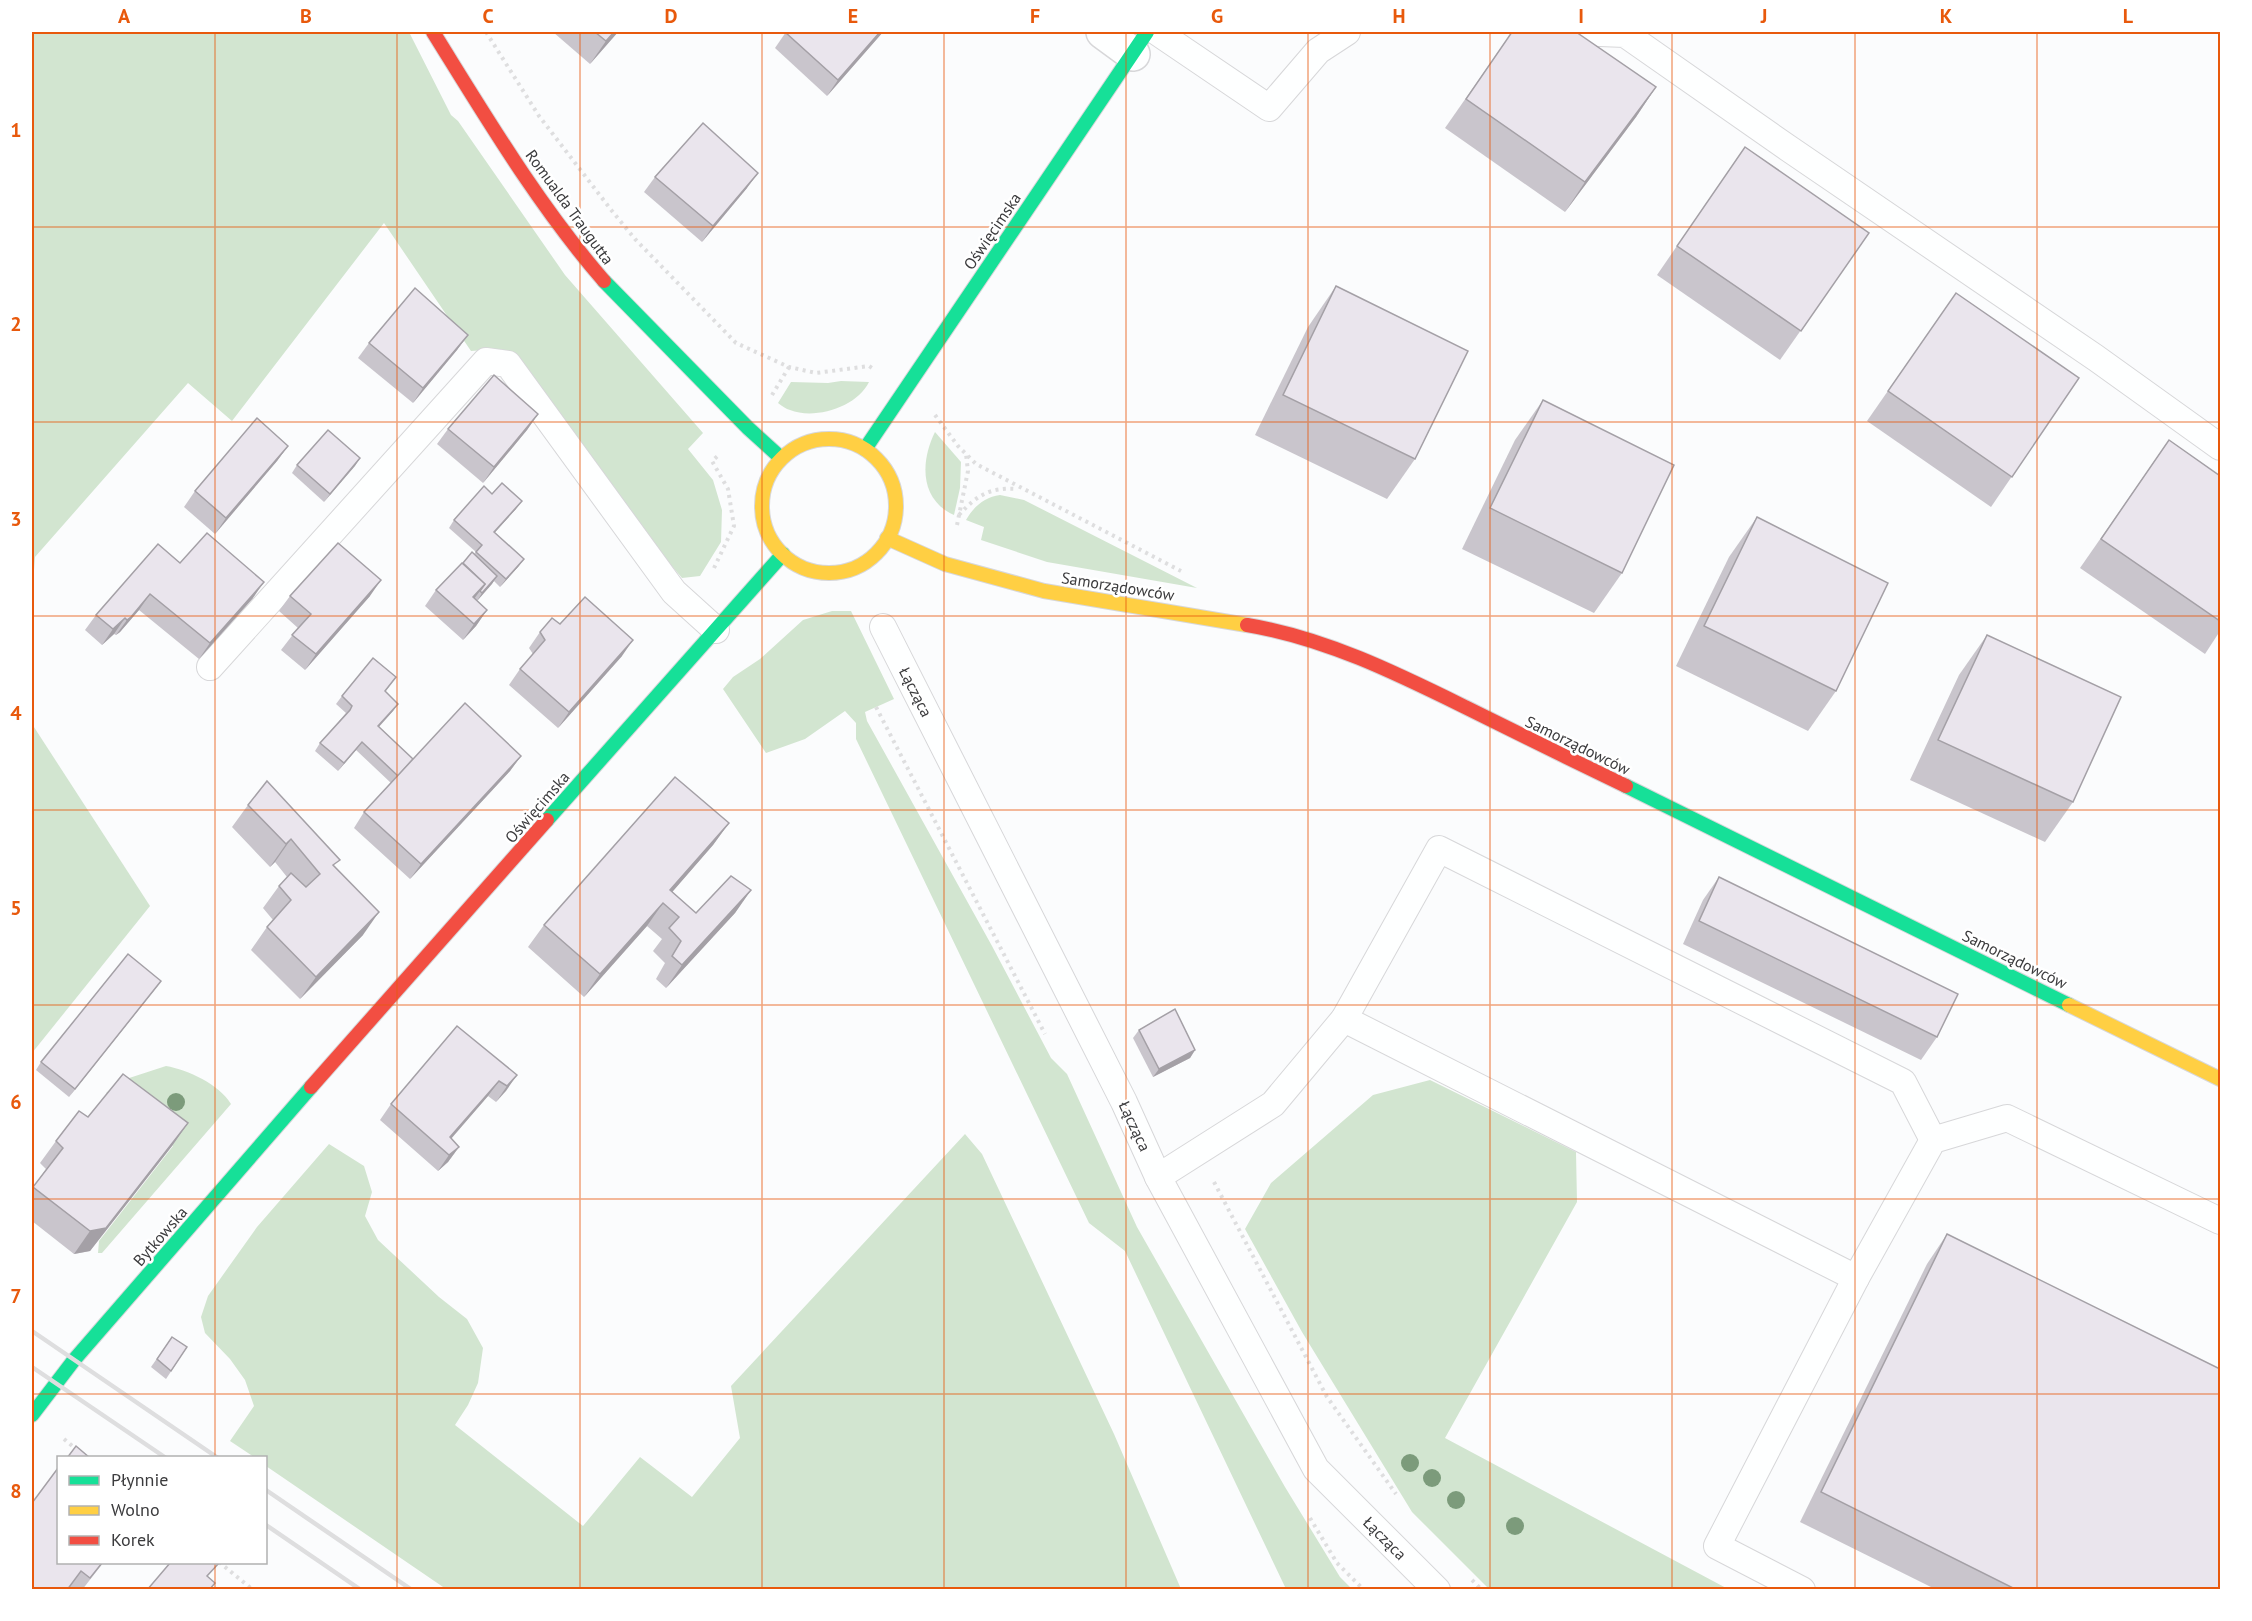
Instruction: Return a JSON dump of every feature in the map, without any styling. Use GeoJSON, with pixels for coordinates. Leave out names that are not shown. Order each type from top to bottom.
{"type":"FeatureCollection","features":[{"type":"Feature","properties":{"kind":"street","name":"Romualda Traugutta"},"geometry":{"type":"LineString","coordinates":[[433,32],[489,122],[573,245],[609,287],[748,428],[781,458]]}},
{"type":"Feature","properties":{"kind":"street"},"geometry":{"type":"LineString","coordinates":[[1103,32],[1140,43]]}},
{"type":"Feature","properties":{"kind":"street","name":"Oświęcimska"},"geometry":{"type":"LineString","coordinates":[[865,449],[1140,43]]}},
{"type":"Feature","properties":{"kind":"street"},"geometry":{"type":"LineString","coordinates":[[821,439],[844,440],[865,449],[883,466],[894,489],[895,515],[887,538],[875,554],[858,566],[839,572],[819,572],[800,566],[783,554],[770,538],[762,518],[762,496],[768,475],[781,458],[799,445],[821,439]]}},
{"type":"Feature","properties":{"kind":"street","name":"Samorządowców"},"geometry":{"type":"LineString","coordinates":[[887,538],[945,564],[1044,591],[1264,628],[1312,641],[1359,658],[1410,680],[2220,1079]]}},
{"type":"Feature","properties":{"kind":"street","name":"Oświęcimska"},"geometry":{"type":"LineString","coordinates":[[316,1082],[783,554]]}},
{"type":"Feature","properties":{"kind":"street","name":"Bytkowska"},"geometry":{"type":"LineString","coordinates":[[32,1414],[74,1359],[316,1082]]}},
{"type":"Feature","properties":{"kind":"lane"},"geometry":{"type":"LineString","coordinates":[[1157,32],[1269,108],[1318,51],[1347,32]]}},
{"type":"Feature","properties":{"kind":"lane"},"geometry":{"type":"LineString","coordinates":[[1575,32],[1625,34],[2096,358],[2220,447]]}},
{"type":"Feature","properties":{"kind":"lane"},"geometry":{"type":"LineString","coordinates":[[210,667],[486,361],[508,364],[674,592],[716,630]]}},
{"type":"Feature","properties":{"kind":"lane","name":"Łącząca"},"geometry":{"type":"LineString","coordinates":[[883,627],[1124,1102],[1158,1177],[1316,1469],[1437,1590]]}},
{"type":"Feature","properties":{"kind":"lane"},"geometry":{"type":"LineString","coordinates":[[1158,1177],[1274,1104],[1344,1019],[1439,849],[1903,1082],[1933,1140]]}},
{"type":"Feature","properties":{"kind":"lane"},"geometry":{"type":"LineString","coordinates":[[1344,1019],[1856,1278]]}},
{"type":"Feature","properties":{"kind":"lane"},"geometry":{"type":"LineString","coordinates":[[1802,1590],[1718,1546],[1856,1278],[1933,1140],[2007,1118],[2220,1221]]}},
{"type":"Feature","properties":{"kind":"path"},"geometry":{"type":"LineString","coordinates":[[486,32],[539,116],[612,211],[635,239],[736,343],[789,367],[816,374],[869,366]]}},
{"type":"Feature","properties":{"kind":"path"},"geometry":{"type":"LineString","coordinates":[[937,416],[957,446],[976,464],[997,476]]}},
{"type":"Feature","properties":{"kind":"path"},"geometry":{"type":"LineString","coordinates":[[957,525],[968,471],[966,454]]}},
{"type":"Feature","properties":{"kind":"path"},"geometry":{"type":"LineString","coordinates":[[712,461],[728,489],[734,526],[712,572]]}},
{"type":"Feature","properties":{"kind":"path"},"geometry":{"type":"LineString","coordinates":[[959,515],[973,499],[989,491],[1008,488],[1023,490]]}},
{"type":"Feature","properties":{"kind":"path"},"geometry":{"type":"LineString","coordinates":[[1198,1152],[1327,1397],[1396,1494]]}},
{"type":"Feature","properties":{"kind":"path"},"geometry":{"type":"LineString","coordinates":[[220,1564],[254,1590]]}},
{"type":"Feature","properties":{"kind":"path"},"geometry":{"type":"LineString","coordinates":[[1465,1574],[1482,1590]]}},
{"type":"Feature","properties":{"kind":"green space"},"geometry":{"type":"Polygon","coordinates":[[[32,32],[409,32],[451,115],[458,121],[565,275],[703,433],[688,449],[713,480],[722,510],[721,542],[700,576],[682,578],[658,550],[547,395],[517,358],[501,349],[471,351],[384,223],[232,421],[188,383],[35,557],[32,596],[32,32]]]}},
{"type":"Feature","properties":{"kind":"green space"},"geometry":{"type":"Polygon","coordinates":[[[791,382],[869,382],[855,398],[823,412],[800,413],[778,403],[791,382]]]}},
{"type":"Feature","properties":{"kind":"green space"},"geometry":{"type":"Polygon","coordinates":[[[935,432],[961,462],[960,488],[954,515],[935,500],[926,479],[927,456],[935,432]]]}},
{"type":"Feature","properties":{"kind":"green space"},"geometry":{"type":"Polygon","coordinates":[[[1000,495],[1024,500],[1197,588],[1047,562],[981,540],[984,527],[966,520],[980,503],[1000,495]]]}},
{"type":"Feature","properties":{"kind":"green space"},"geometry":{"type":"Polygon","coordinates":[[[832,611],[851,611],[894,699],[865,712],[867,721],[992,946],[1051,1058],[1067,1074],[1137,1227],[1285,1487],[1340,1577],[1352,1589],[1286,1589],[1125,1251],[1089,1223],[856,739],[856,723],[845,711],[805,739],[766,753],[723,689],[733,677],[760,659],[803,620],[832,611]]]}},
{"type":"Feature","properties":{"kind":"green space"},"geometry":{"type":"Polygon","coordinates":[[[32,724],[150,906],[32,1053],[32,724]]]}},
{"type":"Feature","properties":{"kind":"green space"},"geometry":{"type":"Polygon","coordinates":[[[166,1066],[184,1071],[211,1084],[231,1104],[102,1253],[98,1253],[99,1241],[173,1146],[106,1093],[120,1081],[166,1066]]]}},
{"type":"Feature","properties":{"kind":"green space"},"geometry":{"type":"Polygon","coordinates":[[[1430,1080],[1576,1152],[1577,1202],[1445,1438],[1728,1589],[1489,1589],[1412,1512],[1302,1332],[1245,1229],[1271,1183],[1373,1095],[1430,1080]]]}},
{"type":"Feature","properties":{"kind":"green space"},"geometry":{"type":"Polygon","coordinates":[[[965,1134],[982,1154],[1114,1434],[1181,1589],[446,1589],[267,1467],[267,1456],[252,1456],[230,1441],[254,1406],[245,1380],[230,1359],[205,1333],[201,1317],[208,1296],[257,1227],[329,1144],[364,1166],[372,1192],[365,1216],[378,1240],[439,1297],[467,1319],[483,1348],[478,1383],[455,1425],[583,1526],[640,1457],[692,1497],[740,1438],[731,1386],[965,1134]]]}},
{"type":"Feature","properties":{"kind":"building"},"geometry":{"type":"Polygon","coordinates":[[[595,32],[614,32],[606,41],[595,32]]]}},
{"type":"Feature","properties":{"kind":"building"},"geometry":{"type":"Polygon","coordinates":[[[785,32],[880,32],[838,80],[785,32]]]}},
{"type":"Feature","properties":{"kind":"building"},"geometry":{"type":"Polygon","coordinates":[[[1512,32],[1576,32],[1656,87],[1585,182],[1466,99],[1512,32]]]}},
{"type":"Feature","properties":{"kind":"building"},"geometry":{"type":"Polygon","coordinates":[[[703,123],[758,173],[713,226],[655,177],[703,123]]]}},
{"type":"Feature","properties":{"kind":"building"},"geometry":{"type":"Polygon","coordinates":[[[1745,147],[1869,233],[1801,331],[1677,246],[1745,147]]]}},
{"type":"Feature","properties":{"kind":"building"},"geometry":{"type":"Polygon","coordinates":[[[1336,286],[1468,351],[1415,459],[1283,395],[1336,286]]]}},
{"type":"Feature","properties":{"kind":"building"},"geometry":{"type":"Polygon","coordinates":[[[415,288],[468,335],[423,388],[369,343],[415,288]]]}},
{"type":"Feature","properties":{"kind":"building"},"geometry":{"type":"Polygon","coordinates":[[[1956,293],[2079,378],[2012,477],[1888,391],[1956,293]]]}},
{"type":"Feature","properties":{"kind":"building"},"geometry":{"type":"Polygon","coordinates":[[[494,375],[538,414],[494,467],[448,429],[494,375]]]}},
{"type":"Feature","properties":{"kind":"building"},"geometry":{"type":"Polygon","coordinates":[[[1543,400],[1674,465],[1622,573],[1490,508],[1543,400]]]}},
{"type":"Feature","properties":{"kind":"building"},"geometry":{"type":"Polygon","coordinates":[[[257,418],[288,446],[226,518],[195,491],[257,418]]]}},
{"type":"Feature","properties":{"kind":"building"},"geometry":{"type":"Polygon","coordinates":[[[328,430],[360,458],[330,494],[297,465],[328,430]]]}},
{"type":"Feature","properties":{"kind":"building"},"geometry":{"type":"Polygon","coordinates":[[[2169,440],[2220,476],[2220,621],[2101,539],[2169,440]]]}},
{"type":"Feature","properties":{"kind":"building"},"geometry":{"type":"Polygon","coordinates":[[[502,483],[522,501],[494,532],[524,559],[506,579],[476,552],[482,545],[454,520],[484,486],[492,494],[502,483]]]}},
{"type":"Feature","properties":{"kind":"building"},"geometry":{"type":"Polygon","coordinates":[[[1757,517],[1888,583],[1836,691],[1704,626],[1757,517]]]}},
{"type":"Feature","properties":{"kind":"building"},"geometry":{"type":"Polygon","coordinates":[[[207,533],[264,582],[210,643],[150,594],[131,617],[127,620],[125,618],[113,629],[96,615],[158,544],[180,563],[207,533]]]}},
{"type":"Feature","properties":{"kind":"building"},"geometry":{"type":"Polygon","coordinates":[[[338,543],[381,580],[316,654],[292,635],[311,614],[290,596],[338,543]]]}},
{"type":"Feature","properties":{"kind":"building"},"geometry":{"type":"Polygon","coordinates":[[[472,552],[497,576],[482,593],[480,591],[485,584],[463,563],[472,552]]]}},
{"type":"Feature","properties":{"kind":"building"},"geometry":{"type":"Polygon","coordinates":[[[462,563],[485,584],[473,597],[487,610],[474,624],[436,590],[462,563]]]}},
{"type":"Feature","properties":{"kind":"building"},"geometry":{"type":"Polygon","coordinates":[[[585,597],[633,640],[569,712],[520,669],[545,640],[540,632],[552,618],[560,624],[585,597]]]}},
{"type":"Feature","properties":{"kind":"building"},"geometry":{"type":"Polygon","coordinates":[[[1987,635],[2121,697],[2073,802],[1938,740],[1987,635]]]}},
{"type":"Feature","properties":{"kind":"building"},"geometry":{"type":"Polygon","coordinates":[[[373,658],[396,677],[385,691],[398,704],[378,726],[413,759],[398,776],[362,742],[344,763],[320,743],[350,710],[352,706],[342,696],[373,658]]]}},
{"type":"Feature","properties":{"kind":"building"},"geometry":{"type":"Polygon","coordinates":[[[465,703],[521,756],[421,864],[364,812],[465,703]]]}},
{"type":"Feature","properties":{"kind":"building"},"geometry":{"type":"Polygon","coordinates":[[[675,777],[729,823],[670,890],[696,913],[731,876],[751,890],[682,965],[672,956],[681,941],[669,928],[679,917],[663,903],[600,974],[544,925],[675,777]]]}},
{"type":"Feature","properties":{"kind":"building"},"geometry":{"type":"Polygon","coordinates":[[[267,781],[340,860],[333,865],[379,912],[316,977],[267,927],[291,900],[279,886],[291,873],[306,887],[320,874],[291,839],[286,844],[248,805],[267,781]]]}},
{"type":"Feature","properties":{"kind":"building"},"geometry":{"type":"Polygon","coordinates":[[[1719,877],[1958,994],[1937,1037],[1699,921],[1719,877]]]}},
{"type":"Feature","properties":{"kind":"building"},"geometry":{"type":"Polygon","coordinates":[[[128,954],[161,981],[75,1089],[41,1062],[128,954]]]}},
{"type":"Feature","properties":{"kind":"building"},"geometry":{"type":"Polygon","coordinates":[[[1175,1009],[1195,1050],[1159,1069],[1139,1030],[1175,1009]]]}},
{"type":"Feature","properties":{"kind":"building"},"geometry":{"type":"Polygon","coordinates":[[[457,1026],[517,1075],[507,1086],[499,1081],[450,1137],[459,1147],[449,1155],[391,1104],[457,1026]]]}},
{"type":"Feature","properties":{"kind":"building"},"geometry":{"type":"Polygon","coordinates":[[[123,1074],[188,1123],[106,1228],[90,1231],[33,1187],[63,1148],[56,1141],[79,1111],[88,1117],[123,1074]]]}},
{"type":"Feature","properties":{"kind":"building"},"geometry":{"type":"Polygon","coordinates":[[[1947,1234],[2220,1369],[2220,1590],[2017,1590],[1821,1492],[1947,1234]]]}},
{"type":"Feature","properties":{"kind":"building"},"geometry":{"type":"Polygon","coordinates":[[[172,1337],[187,1347],[171,1371],[157,1359],[172,1337]]]}},
{"type":"Feature","properties":{"kind":"building"},"geometry":{"type":"Polygon","coordinates":[[[76,1446],[88,1456],[68,1456],[76,1446]]]}},
{"type":"Feature","properties":{"kind":"building"},"geometry":{"type":"Polygon","coordinates":[[[57,1469],[57,1564],[101,1564],[90,1578],[81,1571],[67,1590],[32,1590],[32,1503],[57,1469]]]}},
{"type":"Feature","properties":{"kind":"building"},"geometry":{"type":"Polygon","coordinates":[[[169,1564],[218,1564],[207,1576],[215,1583],[209,1590],[147,1590],[169,1564]]]}},
{"type":"Feature","properties":{"kind":"railway"},"geometry":{"type":"LineString","coordinates":[[32,1331],[215,1456]]}},
{"type":"Feature","properties":{"kind":"railway"},"geometry":{"type":"LineString","coordinates":[[32,1367],[163,1456]]}},
{"type":"Feature","properties":{"kind":"railway"},"geometry":{"type":"LineString","coordinates":[[267,1491],[412,1590]]}},
{"type":"Feature","properties":{"kind":"railway"},"geometry":{"type":"LineString","coordinates":[[267,1526],[361,1590]]}},
{"type":"Feature","properties":{"kind":"traffic: fast"},"geometry":{"type":"LineString","coordinates":[[865,449],[1147,32]]}},
{"type":"Feature","properties":{"kind":"traffic: fast"},"geometry":{"type":"LineString","coordinates":[[604,281],[748,428],[781,458]]}},
{"type":"Feature","properties":{"kind":"traffic: fast"},"geometry":{"type":"LineString","coordinates":[[547,820],[783,554]]}},
{"type":"Feature","properties":{"kind":"traffic: fast"},"geometry":{"type":"LineString","coordinates":[[1626,786],[2069,1005]]}},
{"type":"Feature","properties":{"kind":"traffic: fast"},"geometry":{"type":"LineString","coordinates":[[32,1415],[74,1360],[311,1087]]}},
{"type":"Feature","properties":{"kind":"traffic: slow"},"geometry":{"type":"LineString","coordinates":[[829,439],[854,445],[876,459],[890,481],[896,506],[890,531],[876,553],[854,567],[829,573],[804,567],[782,553],[768,531],[762,506],[768,481],[782,459],[804,445],[829,439]]}},
{"type":"Feature","properties":{"kind":"traffic: slow"},"geometry":{"type":"LineString","coordinates":[[887,538],[945,564],[1044,591],[1247,625]]}},
{"type":"Feature","properties":{"kind":"traffic: slow"},"geometry":{"type":"LineString","coordinates":[[2069,1005],[2220,1079]]}},
{"type":"Feature","properties":{"kind":"traffic: jam"},"geometry":{"type":"LineString","coordinates":[[433,32],[535,191],[604,281]]}},
{"type":"Feature","properties":{"kind":"traffic: jam"},"geometry":{"type":"LineString","coordinates":[[1247,625],[1304,639],[1359,658],[1439,694],[1626,786]]}},
{"type":"Feature","properties":{"kind":"traffic: jam"},"geometry":{"type":"LineString","coordinates":[[311,1087],[547,820]]}}]}
